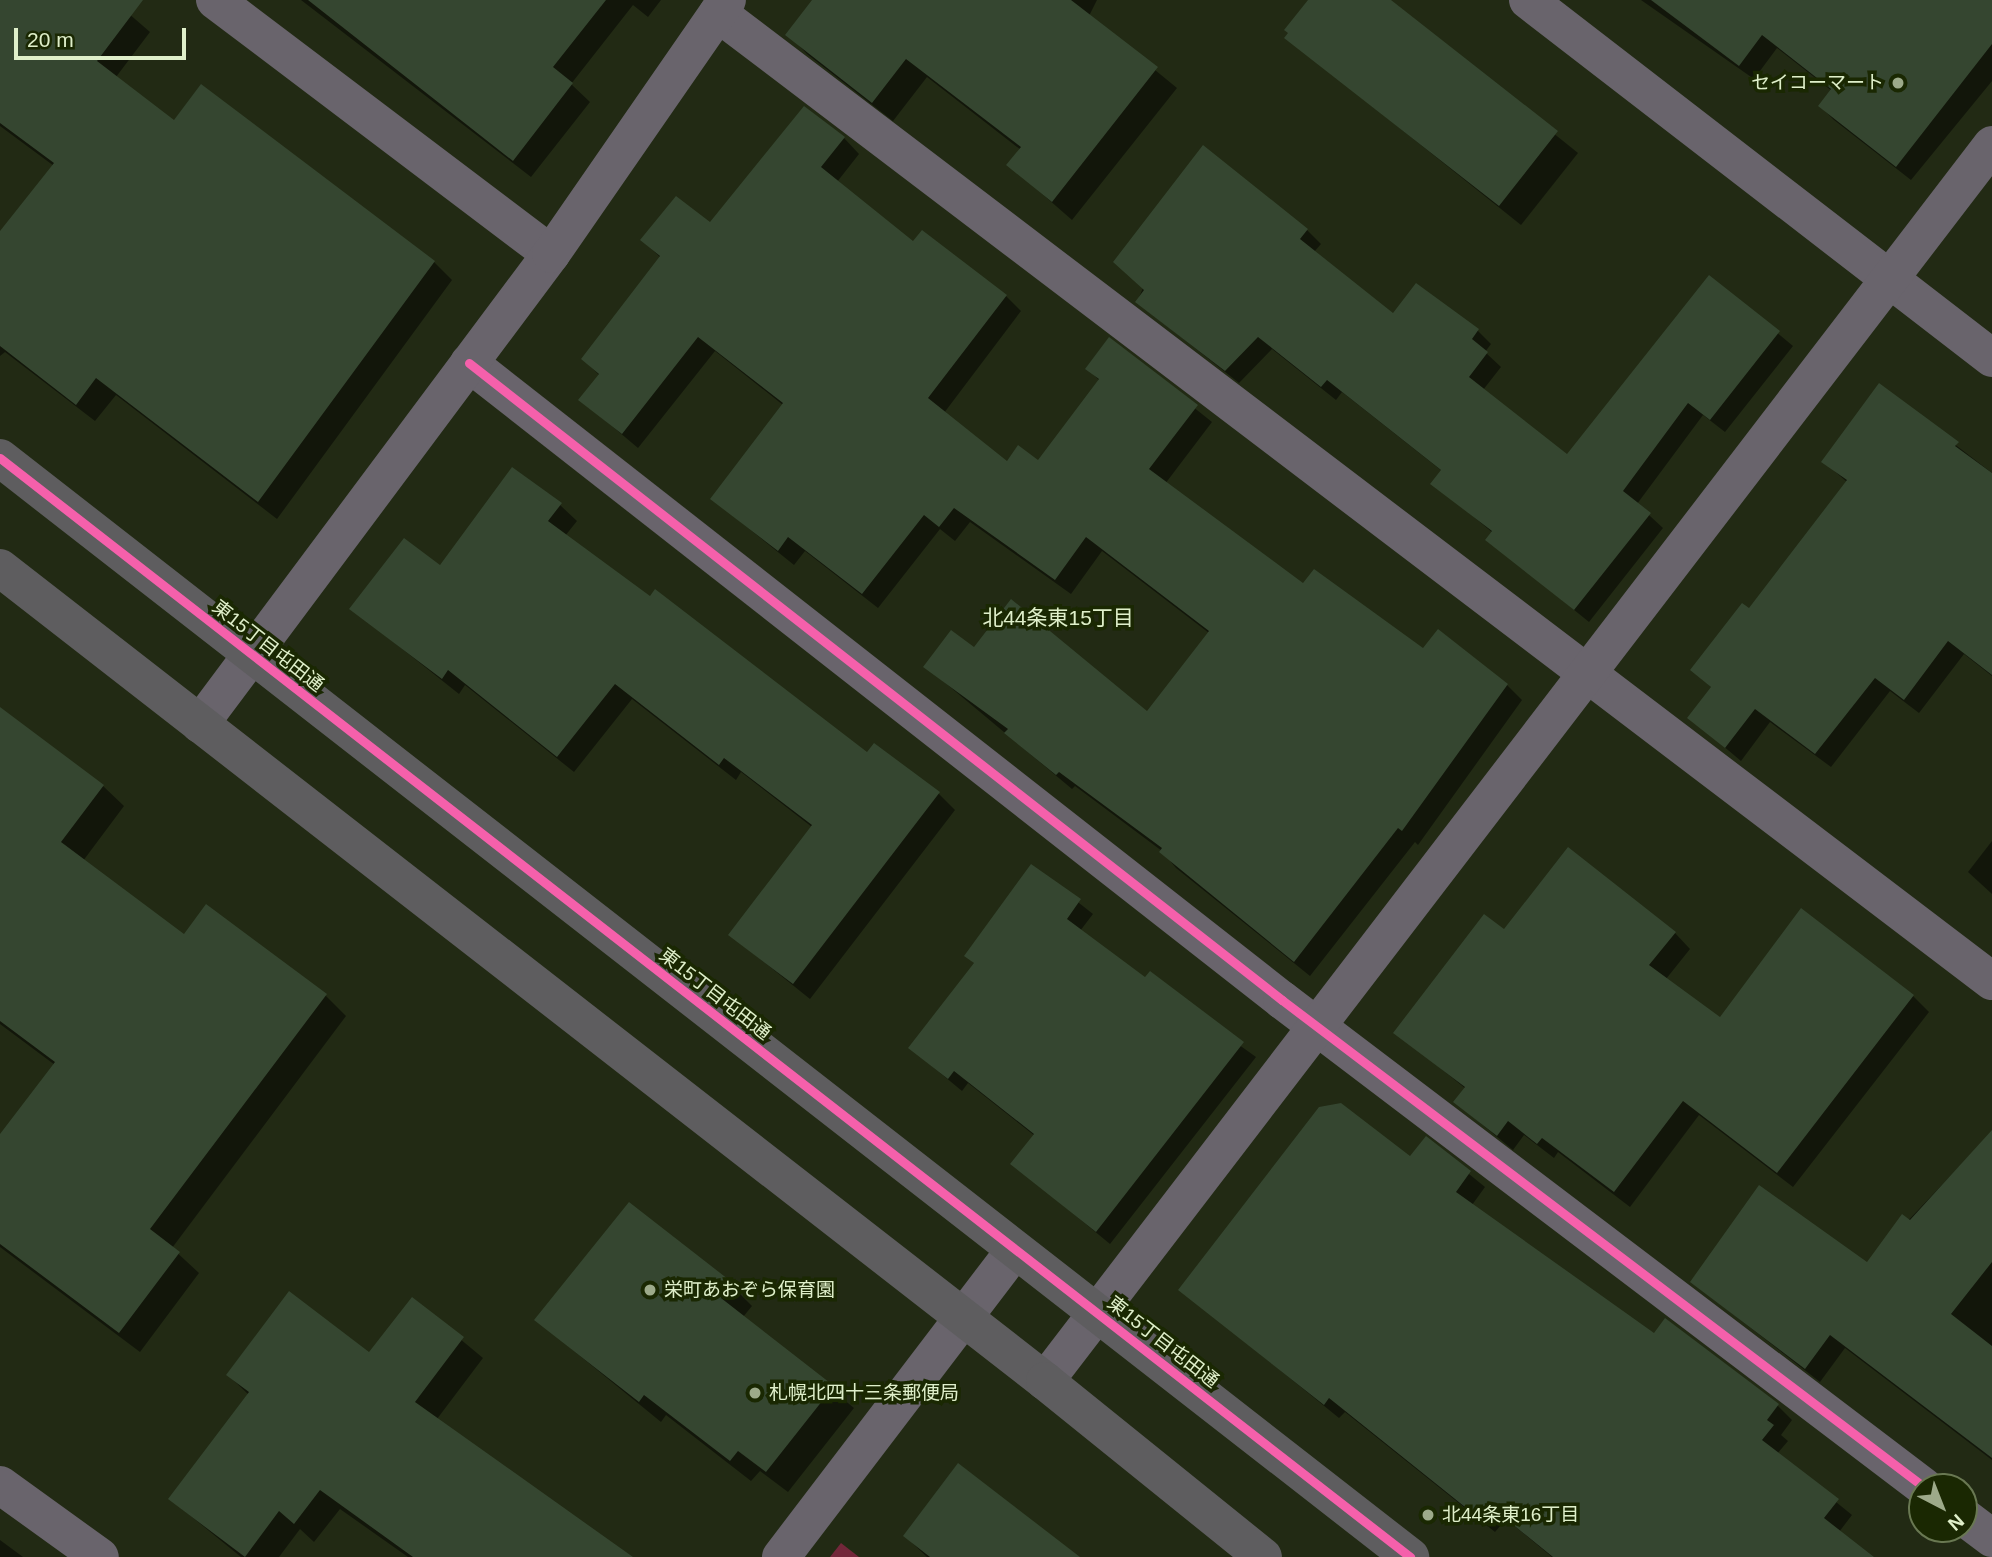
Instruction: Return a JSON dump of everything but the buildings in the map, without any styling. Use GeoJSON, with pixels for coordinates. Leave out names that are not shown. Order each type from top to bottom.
{"type":"FeatureCollection","features":[{"type":"Feature","properties":{"kind":"street"},"geometry":{"type":"LineString","coordinates":[[215,0],[551,254]]}},
{"type":"Feature","properties":{"kind":"street"},"geometry":{"type":"LineString","coordinates":[[1528,0],[1992,358]]}},
{"type":"Feature","properties":{"kind":"street"},"geometry":{"type":"LineString","coordinates":[[200,724],[254,657],[551,254],[723,7],[1992,981]]}},
{"type":"Feature","properties":{"kind":"street"},"geometry":{"type":"LineString","coordinates":[[1045,1381],[1100,1315],[1992,145]]}},
{"type":"Feature","properties":{"kind":"street"},"geometry":{"type":"LineString","coordinates":[[469,363],[1318,1028],[1908,1475]]}},
{"type":"Feature","properties":{"kind":"street","name":"東15丁目屯田通"},"geometry":{"type":"LineString","coordinates":[[0,458],[1410,1557]]}},
{"type":"Feature","properties":{"kind":"street"},"geometry":{"type":"LineString","coordinates":[[0,568],[1045,1381],[1264,1557]]}},
{"type":"Feature","properties":{"kind":"street"},"geometry":{"type":"LineString","coordinates":[[781,1557],[1016,1250]]}},
{"type":"Feature","properties":{"kind":"street"},"geometry":{"type":"LineString","coordinates":[[0,1485],[100,1557]]}},
{"type":"Feature","properties":{"kind":"shaded area"},"geometry":{"type":"Polygon","coordinates":[[[841,1543],[859,1557],[830,1557],[841,1543]]]}},
{"type":"Feature","properties":{"kind":"cycle path"},"geometry":{"type":"LineString","coordinates":[[469,363],[1282,1000],[1908,1475]]}},
{"type":"Feature","properties":{"kind":"cycle path"},"geometry":{"type":"LineString","coordinates":[[0,458],[1410,1557]]}},
{"type":"Feature","properties":{"kind":"place","name":"セイコーマート"},"geometry":{"type":"Point","coordinates":[1898,83]}},
{"type":"Feature","properties":{"kind":"place","name":"栄町あおぞら保育園"},"geometry":{"type":"Point","coordinates":[650,1290]}},
{"type":"Feature","properties":{"kind":"place","name":"札幌北四十三条郵便局"},"geometry":{"type":"Point","coordinates":[755,1393]}},
{"type":"Feature","properties":{"kind":"place","name":"北44条東16丁目"},"geometry":{"type":"Point","coordinates":[1428,1515]}},
{"type":"Feature","properties":{"kind":"district","name":"北44条東15丁目"},"geometry":{"type":"Point","coordinates":[1058,618]}}]}
